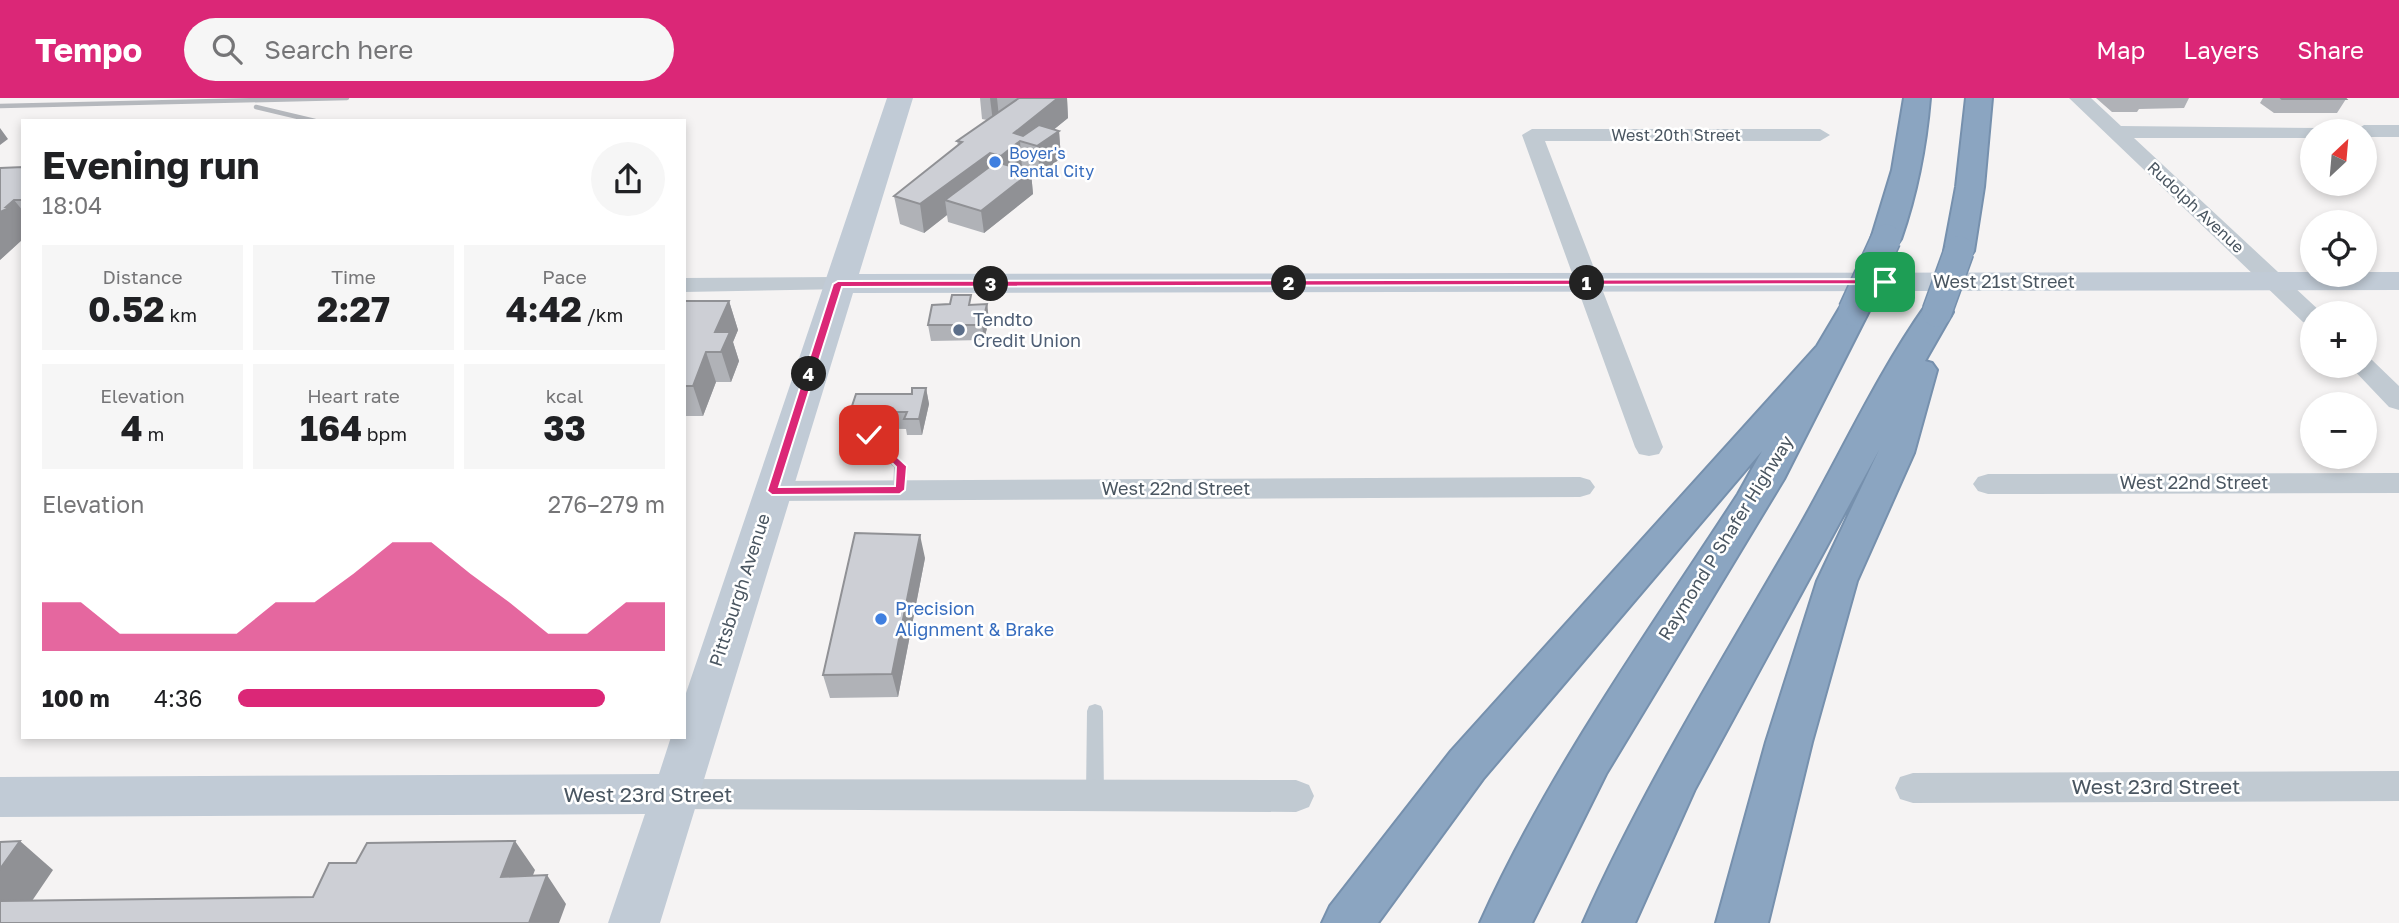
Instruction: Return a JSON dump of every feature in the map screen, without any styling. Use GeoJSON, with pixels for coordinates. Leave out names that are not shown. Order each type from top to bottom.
{"type":"FeatureCollection","features":[{"type":"Feature","properties":{"kind":"highway","name":"Raymond P Shafer Highway"},"geometry":{"type":"LineString","coordinates":[[1506,923],[1545,839],[1604,735],[1752,501],[1798,419],[1828,353],[1853,311],[1897,209],[1916,101]]}},
{"type":"Feature","properties":{"kind":"highway"},"geometry":{"type":"LineString","coordinates":[[1747,912],[1789,742],[1837,581],[1896,453],[1937,312],[1959,251],[1979,101]]}},
{"type":"Feature","properties":{"kind":"highway"},"geometry":{"type":"LineString","coordinates":[[1609,923],[1687,758],[1810,542],[1904,366],[1937,312]]}},
{"type":"Feature","properties":{"kind":"highway"},"geometry":{"type":"LineString","coordinates":[[1348,923],[1466,765],[1828,353]]}},
{"type":"Feature","properties":{"kind":"street","name":"Pittsburgh Avenue"},"geometry":{"type":"LineString","coordinates":[[634,923],[900,98]]}},
{"type":"Feature","properties":{"kind":"street","name":"Rudolph Avenue"},"geometry":{"type":"LineString","coordinates":[[2079,98],[2300,306]]}},
{"type":"Feature","properties":{"kind":"street"},"geometry":{"type":"LineString","coordinates":[[2377,131],[2399,131]]}},
{"type":"Feature","properties":{"kind":"street"},"geometry":{"type":"LineString","coordinates":[[2116,132],[2300,132]]}},
{"type":"Feature","properties":{"kind":"street","name":"West 20th Street"},"geometry":{"type":"LineString","coordinates":[[1586,283],[1532,135],[1820,135]]}},
{"type":"Feature","properties":{"kind":"street","name":"West 21st Street"},"geometry":{"type":"LineString","coordinates":[[686,285],[2399,281]]}},
{"type":"Feature","properties":{"kind":"street"},"geometry":{"type":"LineString","coordinates":[[1586,283],[1649,447]]}},
{"type":"Feature","properties":{"kind":"street"},"geometry":{"type":"LineString","coordinates":[[2375,378],[2399,401]]}},
{"type":"Feature","properties":{"kind":"street","name":"West 22nd Street"},"geometry":{"type":"LineString","coordinates":[[1988,484],[2399,483]]}},
{"type":"Feature","properties":{"kind":"street","name":"West 22nd Street"},"geometry":{"type":"LineString","coordinates":[[772,491],[1580,487]]}},
{"type":"Feature","properties":{"kind":"street","name":"West 23rd Street"},"geometry":{"type":"LineString","coordinates":[[1913,788],[2399,786]]}},
{"type":"Feature","properties":{"kind":"street","name":"West 23rd Street"},"geometry":{"type":"LineString","coordinates":[[0,797],[674,794],[1296,796]]}},
{"type":"Feature","properties":{"kind":"lane"},"geometry":{"type":"LineString","coordinates":[[869,429],[877,444],[901,466],[900,490]]}},
{"type":"Feature","properties":{"kind":"lane"},"geometry":{"type":"LineString","coordinates":[[1095,711],[1095,795]]}},
{"type":"Feature","properties":{"kind":"building"},"geometry":{"type":"Polygon","coordinates":[[[1019,98],[1058,98],[1014,133],[1023,136],[1039,125],[1059,131],[1037,146],[1020,141],[1001,156],[990,153],[920,204],[894,196],[962,142],[957,141],[1019,98]]]}},
{"type":"Feature","properties":{"kind":"building"},"geometry":{"type":"Polygon","coordinates":[[[2345,98],[2346,99],[2282,99],[2345,98]]]}},
{"type":"Feature","properties":{"kind":"building"},"geometry":{"type":"Polygon","coordinates":[[[996,162],[1031,172],[981,211],[945,200],[996,162]]]}},
{"type":"Feature","properties":{"kind":"building"},"geometry":{"type":"Polygon","coordinates":[[[21,167],[21,200],[14,200],[6,207],[11,207],[0,212],[0,168],[21,167]]]}},
{"type":"Feature","properties":{"kind":"building"},"geometry":{"type":"Polygon","coordinates":[[[952,295],[971,295],[969,305],[987,304],[982,325],[928,325],[932,305],[950,304],[952,295]]]}},
{"type":"Feature","properties":{"kind":"building"},"geometry":{"type":"Polygon","coordinates":[[[686,301],[729,301],[715,332],[730,332],[721,352],[706,352],[693,386],[686,386],[686,301]]]}},
{"type":"Feature","properties":{"kind":"building"},"geometry":{"type":"Polygon","coordinates":[[[912,388],[926,388],[919,419],[904,419],[907,412],[850,412],[856,394],[912,394],[912,388]]]}},
{"type":"Feature","properties":{"kind":"building"},"geometry":{"type":"Polygon","coordinates":[[[855,533],[920,535],[892,674],[823,675],[855,533]]]}},
{"type":"Feature","properties":{"kind":"building"},"geometry":{"type":"Polygon","coordinates":[[[20,841],[0,869],[0,842],[20,841]]]}},
{"type":"Feature","properties":{"kind":"building"},"geometry":{"type":"Polygon","coordinates":[[[515,841],[501,877],[547,875],[529,923],[0,923],[0,901],[313,897],[329,863],[356,863],[367,843],[515,841]]]}},
{"type":"Feature","properties":{"kind":"railway"},"geometry":{"type":"LineString","coordinates":[[0,106],[347,98]]}},
{"type":"Feature","properties":{"kind":"railway"},"geometry":{"type":"LineString","coordinates":[[256,107],[307,119]]}},
{"type":"Feature","properties":{"kind":"place","name":"Boyer's Rental City"},"geometry":{"type":"Point","coordinates":[995,162]}},
{"type":"Feature","properties":{"kind":"place","name":"Tendto Credit Union"},"geometry":{"type":"Point","coordinates":[959,330]}},
{"type":"Feature","properties":{"kind":"place","name":"Precision Alignment & Brake"},"geometry":{"type":"Point","coordinates":[881,619]}},
{"type":"Feature","properties":{"kind":"route"},"geometry":{"type":"LineString","coordinates":[[869,435],[901,466],[900,490],[772,491],[838,284],[1885,282]]}}]}
